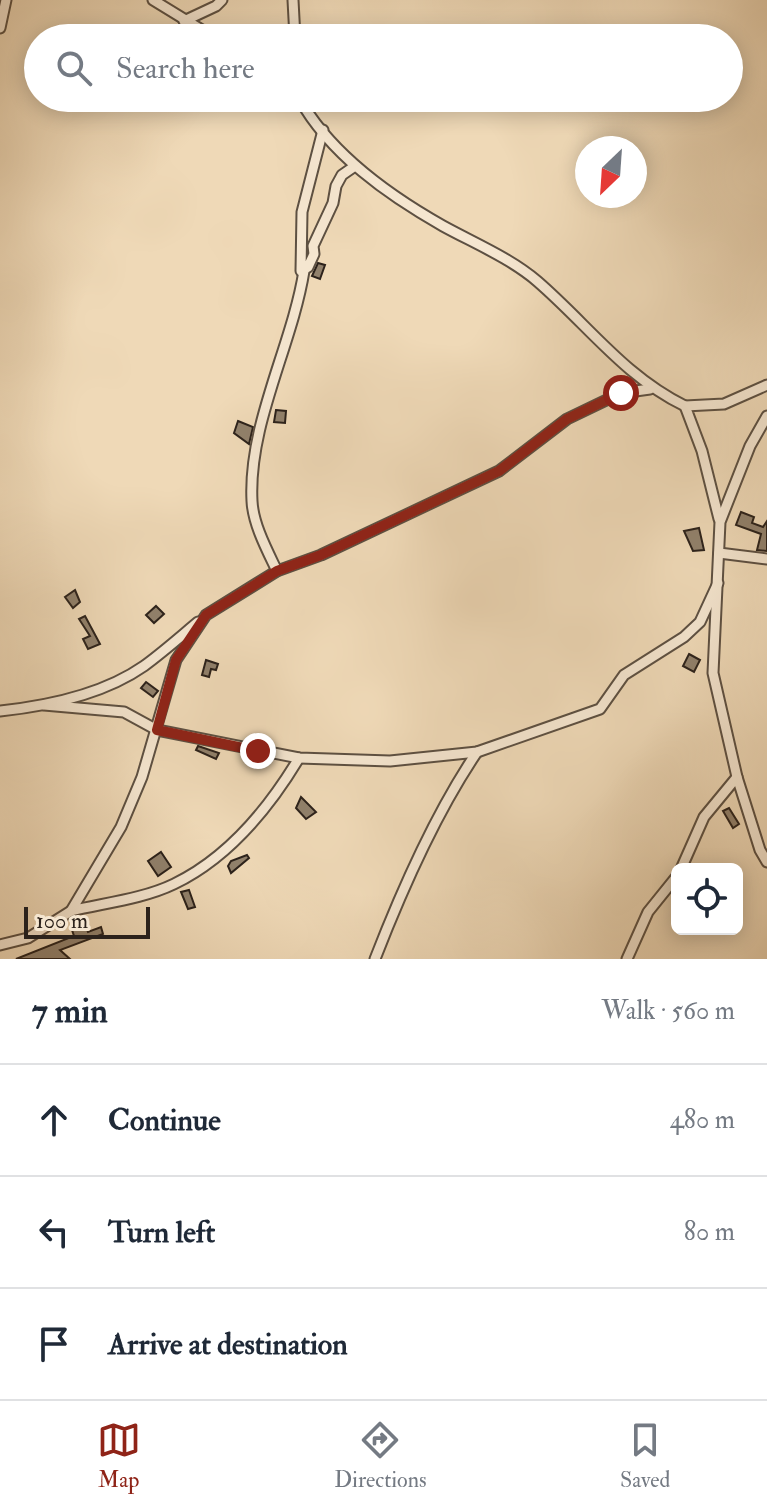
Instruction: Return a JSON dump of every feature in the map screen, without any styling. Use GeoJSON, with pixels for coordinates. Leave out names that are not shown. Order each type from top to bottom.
{"type":"FeatureCollection","features":[{"type":"Feature","properties":{"kind":"street"},"geometry":{"type":"LineString","coordinates":[[0,28],[6,0]]}},
{"type":"Feature","properties":{"kind":"street"},"geometry":{"type":"LineString","coordinates":[[153,0],[189,24]]}},
{"type":"Feature","properties":{"kind":"street"},"geometry":{"type":"LineString","coordinates":[[184,21],[222,0]]}},
{"type":"Feature","properties":{"kind":"street"},"geometry":{"type":"LineString","coordinates":[[293,0],[294,24]]}},
{"type":"Feature","properties":{"kind":"street"},"geometry":{"type":"LineString","coordinates":[[307,112],[355,166],[407,204],[535,279],[650,389],[685,406],[724,404],[767,385]]}},
{"type":"Feature","properties":{"kind":"street"},"geometry":{"type":"LineString","coordinates":[[277,571],[252,504],[253,465],[269,387],[297,315],[304,271],[302,212],[323,130]]}},
{"type":"Feature","properties":{"kind":"street"},"geometry":{"type":"LineString","coordinates":[[304,271],[333,203],[336,186],[342,175],[355,166]]}},
{"type":"Feature","properties":{"kind":"street"},"geometry":{"type":"LineString","coordinates":[[0,711],[44,705],[85,693],[141,668],[206,615],[277,571],[321,555],[499,471],[567,419],[621,393],[650,389]]}},
{"type":"Feature","properties":{"kind":"street"},"geometry":{"type":"LineString","coordinates":[[685,406],[702,451],[720,522],[713,673],[737,777],[760,850],[767,862]]}},
{"type":"Feature","properties":{"kind":"street"},"geometry":{"type":"LineString","coordinates":[[720,522],[750,446],[767,416]]}},
{"type":"Feature","properties":{"kind":"street"},"geometry":{"type":"LineString","coordinates":[[719,553],[767,559]]}},
{"type":"Feature","properties":{"kind":"street"},"geometry":{"type":"LineString","coordinates":[[44,705],[124,712],[157,730],[299,758],[390,761],[477,752],[600,709],[624,675],[684,637],[700,622],[718,583]]}},
{"type":"Feature","properties":{"kind":"street"},"geometry":{"type":"LineString","coordinates":[[71,911],[121,827],[157,730],[176,660],[206,615]]}},
{"type":"Feature","properties":{"kind":"street"},"geometry":{"type":"LineString","coordinates":[[375,959],[392,915],[456,783],[477,752]]}},
{"type":"Feature","properties":{"kind":"street"},"geometry":{"type":"LineString","coordinates":[[0,945],[28,938],[71,911],[173,885],[211,860],[259,815],[299,758]]}},
{"type":"Feature","properties":{"kind":"street"},"geometry":{"type":"LineString","coordinates":[[684,863],[704,817],[737,777]]}},
{"type":"Feature","properties":{"kind":"street"},"geometry":{"type":"LineString","coordinates":[[627,959],[648,912],[671,883]]}},
{"type":"Feature","properties":{"kind":"building"},"geometry":{"type":"Polygon","coordinates":[[[318,263],[325,265],[320,279],[312,276],[318,263]]]}},
{"type":"Feature","properties":{"kind":"building"},"geometry":{"type":"Polygon","coordinates":[[[276,410],[286,411],[285,423],[274,422],[276,410]]]}},
{"type":"Feature","properties":{"kind":"building"},"geometry":{"type":"Polygon","coordinates":[[[238,421],[253,427],[249,444],[234,433],[238,421]]]}},
{"type":"Feature","properties":{"kind":"building"},"geometry":{"type":"Polygon","coordinates":[[[741,512],[754,517],[752,523],[763,527],[767,521],[767,551],[757,550],[761,534],[736,525],[741,512]]]}},
{"type":"Feature","properties":{"kind":"building"},"geometry":{"type":"Polygon","coordinates":[[[699,528],[704,550],[693,551],[684,531],[699,528]]]}},
{"type":"Feature","properties":{"kind":"building"},"geometry":{"type":"Polygon","coordinates":[[[75,590],[80,602],[73,608],[65,597],[75,590]]]}},
{"type":"Feature","properties":{"kind":"building"},"geometry":{"type":"Polygon","coordinates":[[[156,606],[164,614],[154,623],[146,615],[156,606]]]}},
{"type":"Feature","properties":{"kind":"building"},"geometry":{"type":"Polygon","coordinates":[[[85,616],[100,644],[88,649],[83,639],[90,636],[79,619],[85,616]]]}},
{"type":"Feature","properties":{"kind":"building"},"geometry":{"type":"Polygon","coordinates":[[[689,654],[700,660],[694,672],[683,666],[689,654]]]}},
{"type":"Feature","properties":{"kind":"building"},"geometry":{"type":"Polygon","coordinates":[[[206,660],[218,664],[216,670],[211,669],[209,677],[202,675],[206,660]]]}},
{"type":"Feature","properties":{"kind":"building"},"geometry":{"type":"Polygon","coordinates":[[[146,682],[158,691],[153,697],[141,688],[146,682]]]}},
{"type":"Feature","properties":{"kind":"building"},"geometry":{"type":"Polygon","coordinates":[[[198,746],[219,753],[216,759],[196,750],[198,746]]]}},
{"type":"Feature","properties":{"kind":"building"},"geometry":{"type":"Polygon","coordinates":[[[301,797],[316,812],[306,819],[296,808],[301,797]]]}},
{"type":"Feature","properties":{"kind":"building"},"geometry":{"type":"Polygon","coordinates":[[[729,808],[739,824],[733,828],[723,811],[729,808]]]}},
{"type":"Feature","properties":{"kind":"building"},"geometry":{"type":"Polygon","coordinates":[[[161,852],[171,867],[158,876],[148,861],[161,852]]]}},
{"type":"Feature","properties":{"kind":"building"},"geometry":{"type":"Polygon","coordinates":[[[247,855],[249,858],[231,873],[228,866],[231,861],[247,855]]]}},
{"type":"Feature","properties":{"kind":"building"},"geometry":{"type":"Polygon","coordinates":[[[189,890],[195,907],[188,909],[181,892],[189,890]]]}},
{"type":"Feature","properties":{"kind":"building"},"geometry":{"type":"Polygon","coordinates":[[[84,922],[88,932],[101,927],[103,934],[60,950],[70,959],[16,959],[74,936],[71,927],[84,922]]]}},
{"type":"Feature","properties":{"kind":"route"},"geometry":{"type":"LineString","coordinates":[[258,751],[157,730],[176,660],[206,615],[277,571],[321,555],[499,471],[567,419],[621,393]]}}]}
